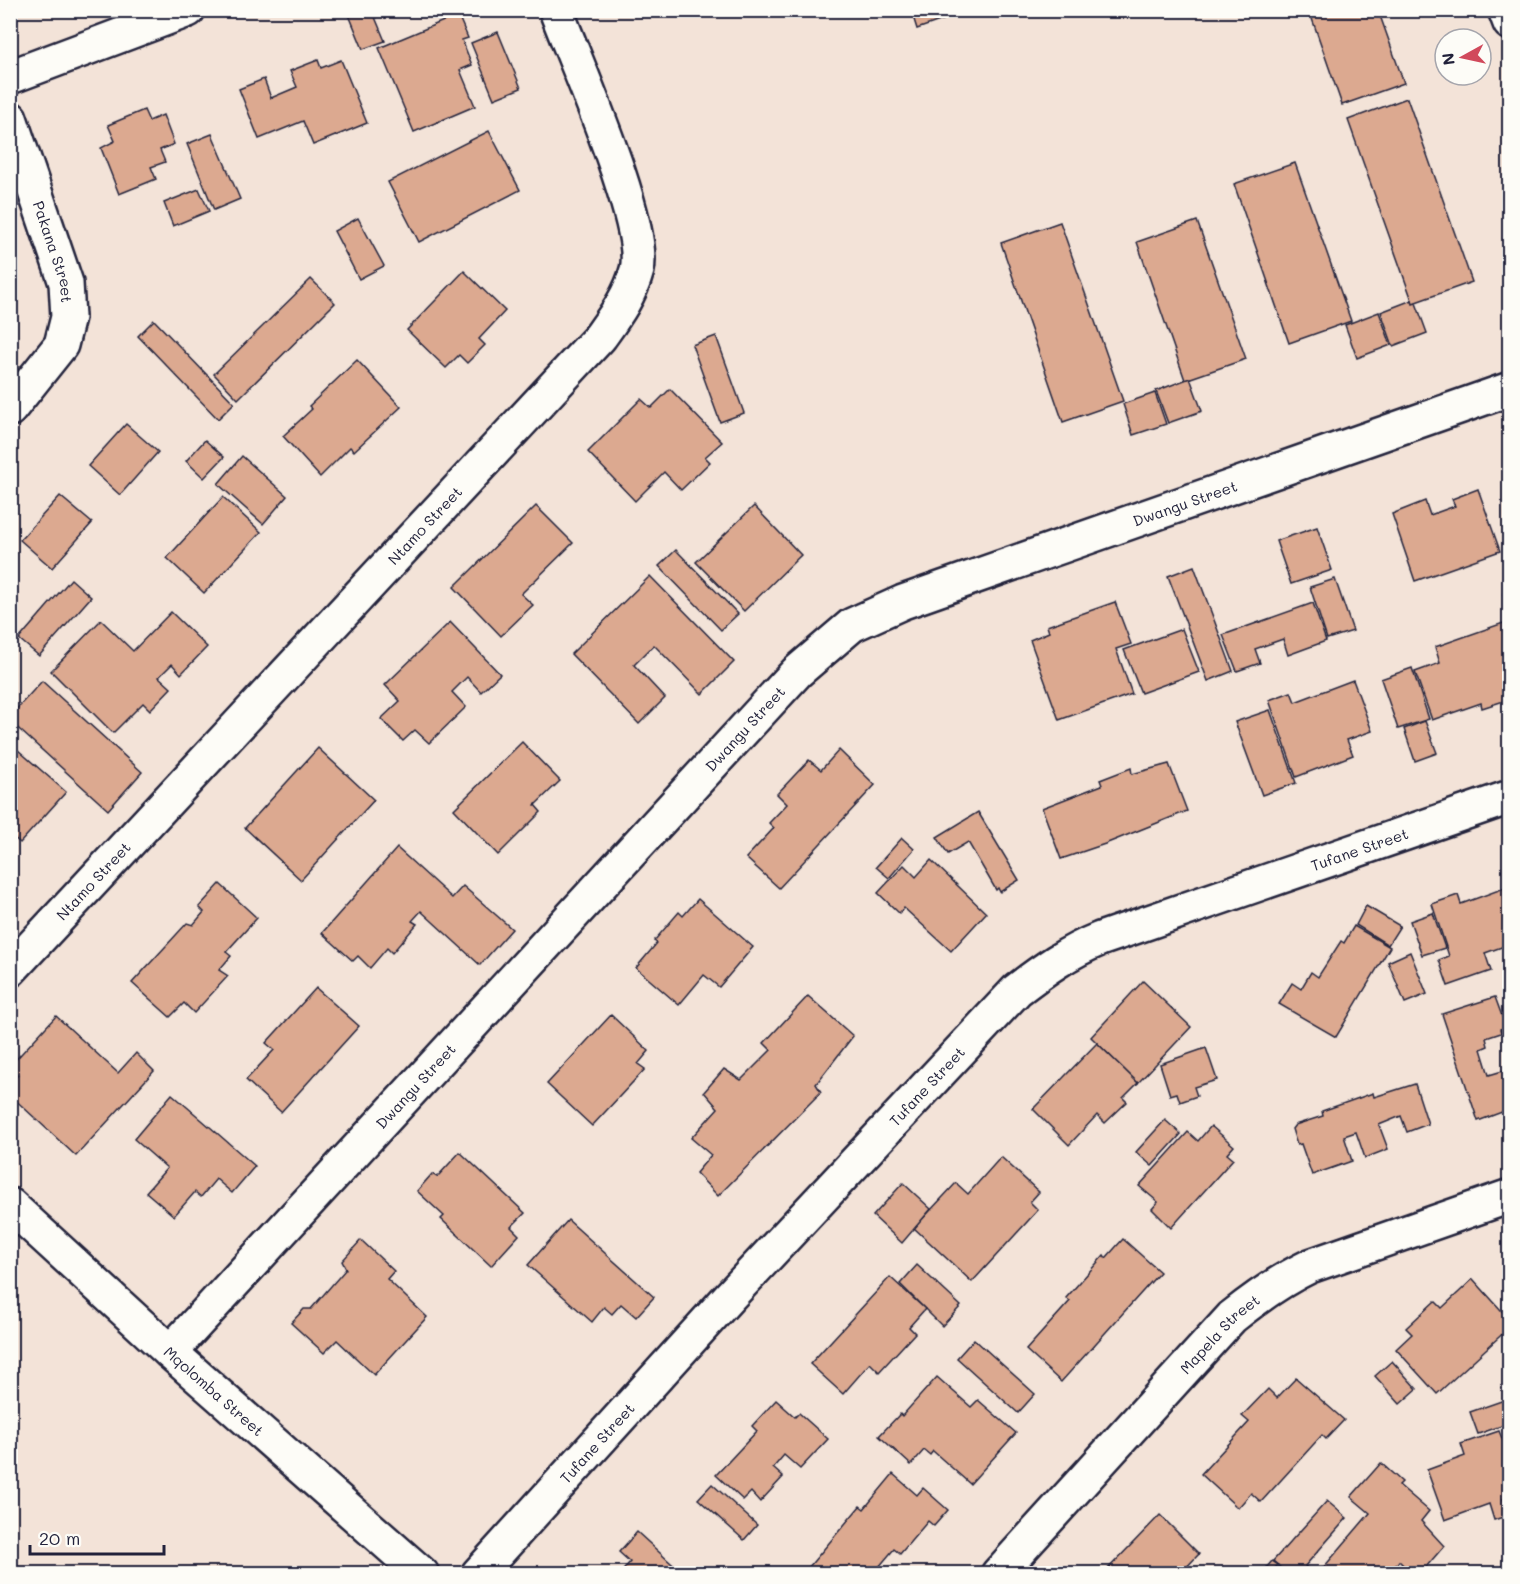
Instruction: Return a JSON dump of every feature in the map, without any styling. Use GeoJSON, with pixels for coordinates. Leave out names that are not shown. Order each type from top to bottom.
{"type":"FeatureCollection","features":[{"type":"Feature","properties":{"kind":"street"},"geometry":{"type":"LineString","coordinates":[[10,78],[188,10]]}},
{"type":"Feature","properties":{"kind":"street","name":"Ntamo Street"},"geometry":{"type":"LineString","coordinates":[[10,970],[600,337],[625,303],[638,268],[636,228],[556,10]]}},
{"type":"Feature","properties":{"kind":"street"},"geometry":{"type":"LineString","coordinates":[[1505,10],[1509,23]]}},
{"type":"Feature","properties":{"kind":"street","name":"Pakana Street"},"geometry":{"type":"LineString","coordinates":[[10,118],[66,283],[68,317],[61,345],[10,409]]}},
{"type":"Feature","properties":{"kind":"street","name":"Dwangu Street"},"geometry":{"type":"LineString","coordinates":[[170,1352],[797,672],[852,625],[934,591],[1509,389]]}},
{"type":"Feature","properties":{"kind":"street","name":"Tufane Street"},"geometry":{"type":"LineString","coordinates":[[478,1574],[730,1296],[1017,990],[1045,968],[1070,951],[1100,939],[1509,797]]}},
{"type":"Feature","properties":{"kind":"street","name":"Mapela Street"},"geometry":{"type":"LineString","coordinates":[[998,1574],[1232,1317],[1255,1299],[1281,1280],[1310,1266],[1509,1196]]}},
{"type":"Feature","properties":{"kind":"street","name":"Mqolomba Street"},"geometry":{"type":"LineString","coordinates":[[10,1205],[170,1352],[422,1574]]}},
{"type":"Feature","properties":{"kind":"building"},"geometry":{"type":"Polygon","coordinates":[[[347,10],[372,10],[385,41],[363,49],[347,10]]]}},
{"type":"Feature","properties":{"kind":"building"},"geometry":{"type":"Polygon","coordinates":[[[911,10],[971,10],[917,29],[911,10]]]}},
{"type":"Feature","properties":{"kind":"building"},"geometry":{"type":"Polygon","coordinates":[[[1309,10],[1378,10],[1404,83],[1342,105],[1309,10]]]}},
{"type":"Feature","properties":{"kind":"building"},"geometry":{"type":"Polygon","coordinates":[[[458,15],[468,38],[462,40],[472,65],[460,70],[475,106],[414,132],[379,48],[458,15]]]}},
{"type":"Feature","properties":{"kind":"building"},"geometry":{"type":"Polygon","coordinates":[[[498,32],[521,88],[494,99],[471,43],[498,32]]]}},
{"type":"Feature","properties":{"kind":"building"},"geometry":{"type":"Polygon","coordinates":[[[318,60],[321,68],[341,60],[367,123],[313,145],[303,121],[259,139],[239,89],[264,79],[271,98],[297,87],[290,71],[318,60]]]}},
{"type":"Feature","properties":{"kind":"building"},"geometry":{"type":"Polygon","coordinates":[[[1407,98],[1472,282],[1413,303],[1348,120],[1407,98]]]}},
{"type":"Feature","properties":{"kind":"building"},"geometry":{"type":"Polygon","coordinates":[[[144,110],[149,121],[163,115],[174,144],[160,150],[165,162],[151,167],[156,179],[119,194],[101,148],[115,141],[108,125],[144,110]]]}},
{"type":"Feature","properties":{"kind":"building"},"geometry":{"type":"Polygon","coordinates":[[[489,131],[520,190],[419,242],[388,182],[489,131]]]}},
{"type":"Feature","properties":{"kind":"building"},"geometry":{"type":"Polygon","coordinates":[[[212,134],[240,199],[214,210],[187,144],[212,134]]]}},
{"type":"Feature","properties":{"kind":"building"},"geometry":{"type":"Polygon","coordinates":[[[1295,163],[1351,321],[1289,343],[1234,184],[1295,163]]]}},
{"type":"Feature","properties":{"kind":"building"},"geometry":{"type":"Polygon","coordinates":[[[199,189],[209,211],[173,226],[164,203],[199,189]]]}},
{"type":"Feature","properties":{"kind":"building"},"geometry":{"type":"Polygon","coordinates":[[[358,218],[384,266],[359,279],[334,231],[358,218]]]}},
{"type":"Feature","properties":{"kind":"building"},"geometry":{"type":"Polygon","coordinates":[[[1197,221],[1246,359],[1185,380],[1137,242],[1197,221]]]}},
{"type":"Feature","properties":{"kind":"building"},"geometry":{"type":"Polygon","coordinates":[[[1060,222],[1123,401],[1063,422],[1001,243],[1060,222]]]}},
{"type":"Feature","properties":{"kind":"building"},"geometry":{"type":"Polygon","coordinates":[[[464,271],[505,311],[479,339],[485,345],[467,363],[459,355],[446,368],[407,330],[464,271]]]}},
{"type":"Feature","properties":{"kind":"building"},"geometry":{"type":"Polygon","coordinates":[[[311,279],[335,303],[238,399],[214,374],[311,279]]]}},
{"type":"Feature","properties":{"kind":"building"},"geometry":{"type":"Polygon","coordinates":[[[1412,300],[1413,304],[1416,303],[1427,333],[1393,346],[1381,312],[1412,300]]]}},
{"type":"Feature","properties":{"kind":"building"},"geometry":{"type":"Polygon","coordinates":[[[1379,312],[1391,345],[1357,358],[1345,325],[1379,312]]]}},
{"type":"Feature","properties":{"kind":"building"},"geometry":{"type":"Polygon","coordinates":[[[154,320],[234,403],[218,419],[138,336],[154,320]]]}},
{"type":"Feature","properties":{"kind":"building"},"geometry":{"type":"Polygon","coordinates":[[[716,336],[744,413],[720,422],[692,345],[716,336]]]}},
{"type":"Feature","properties":{"kind":"building"},"geometry":{"type":"Polygon","coordinates":[[[357,360],[401,407],[354,451],[350,447],[320,477],[283,436],[312,409],[309,406],[357,360]]]}},
{"type":"Feature","properties":{"kind":"building"},"geometry":{"type":"Polygon","coordinates":[[[1190,378],[1202,411],[1168,423],[1156,391],[1190,378]]]}},
{"type":"Feature","properties":{"kind":"building"},"geometry":{"type":"Polygon","coordinates":[[[670,389],[722,442],[705,457],[710,462],[681,490],[664,472],[635,501],[588,452],[641,399],[651,408],[670,389]]]}},
{"type":"Feature","properties":{"kind":"building"},"geometry":{"type":"Polygon","coordinates":[[[1155,393],[1166,424],[1133,435],[1123,404],[1155,393]]]}},
{"type":"Feature","properties":{"kind":"building"},"geometry":{"type":"Polygon","coordinates":[[[126,424],[158,452],[120,495],[88,466],[126,424]]]}},
{"type":"Feature","properties":{"kind":"building"},"geometry":{"type":"Polygon","coordinates":[[[205,440],[224,457],[204,478],[186,461],[205,440]]]}},
{"type":"Feature","properties":{"kind":"building"},"geometry":{"type":"Polygon","coordinates":[[[242,456],[287,496],[263,524],[218,484],[242,456]]]}},
{"type":"Feature","properties":{"kind":"building"},"geometry":{"type":"Polygon","coordinates":[[[1478,489],[1500,551],[1415,581],[1392,514],[1425,501],[1430,515],[1455,506],[1452,499],[1478,489]]]}},
{"type":"Feature","properties":{"kind":"building"},"geometry":{"type":"Polygon","coordinates":[[[60,496],[92,523],[52,568],[20,540],[60,496]]]}},
{"type":"Feature","properties":{"kind":"building"},"geometry":{"type":"Polygon","coordinates":[[[223,497],[261,532],[204,593],[167,558],[223,497]]]}},
{"type":"Feature","properties":{"kind":"building"},"geometry":{"type":"Polygon","coordinates":[[[536,506],[573,543],[521,594],[533,605],[501,636],[454,587],[536,506]]]}},
{"type":"Feature","properties":{"kind":"building"},"geometry":{"type":"Polygon","coordinates":[[[754,506],[801,555],[744,611],[696,562],[754,506]]]}},
{"type":"Feature","properties":{"kind":"building"},"geometry":{"type":"Polygon","coordinates":[[[1317,527],[1332,570],[1291,584],[1276,541],[1317,527]]]}},
{"type":"Feature","properties":{"kind":"building"},"geometry":{"type":"Polygon","coordinates":[[[676,550],[738,614],[721,630],[659,566],[676,550]]]}},
{"type":"Feature","properties":{"kind":"building"},"geometry":{"type":"Polygon","coordinates":[[[1194,566],[1233,671],[1208,681],[1168,576],[1194,566]]]}},
{"type":"Feature","properties":{"kind":"building"},"geometry":{"type":"Polygon","coordinates":[[[650,576],[734,662],[702,694],[654,645],[634,665],[665,698],[639,724],[571,654],[650,576]]]}},
{"type":"Feature","properties":{"kind":"building"},"geometry":{"type":"Polygon","coordinates":[[[71,579],[91,597],[39,656],[19,639],[71,579]]]}},
{"type":"Feature","properties":{"kind":"building"},"geometry":{"type":"Polygon","coordinates":[[[1335,579],[1353,631],[1327,639],[1310,587],[1335,579]]]}},
{"type":"Feature","properties":{"kind":"building"},"geometry":{"type":"Polygon","coordinates":[[[1510,592],[1510,611],[1503,594],[1510,592]]]}},
{"type":"Feature","properties":{"kind":"building"},"geometry":{"type":"Polygon","coordinates":[[[1115,602],[1131,644],[1116,649],[1132,694],[1059,720],[1030,640],[1049,632],[1047,626],[1115,602]]]}},
{"type":"Feature","properties":{"kind":"building"},"geometry":{"type":"Polygon","coordinates":[[[1313,603],[1326,641],[1288,655],[1283,639],[1255,649],[1260,663],[1237,671],[1223,635],[1313,603]]]}},
{"type":"Feature","properties":{"kind":"building"},"geometry":{"type":"Polygon","coordinates":[[[171,612],[207,647],[181,674],[172,664],[159,677],[171,688],[150,710],[143,703],[113,733],[51,671],[101,620],[133,651],[171,612]]]}},
{"type":"Feature","properties":{"kind":"building"},"geometry":{"type":"Polygon","coordinates":[[[1509,621],[1510,699],[1482,708],[1481,703],[1432,720],[1415,672],[1440,663],[1435,647],[1509,621]]]}},
{"type":"Feature","properties":{"kind":"building"},"geometry":{"type":"Polygon","coordinates":[[[450,622],[500,674],[481,692],[467,677],[452,692],[466,707],[429,743],[415,730],[403,741],[381,719],[400,701],[385,685],[450,622]]]}},
{"type":"Feature","properties":{"kind":"building"},"geometry":{"type":"Polygon","coordinates":[[[1182,629],[1199,672],[1141,693],[1124,650],[1182,629]]]}},
{"type":"Feature","properties":{"kind":"building"},"geometry":{"type":"Polygon","coordinates":[[[1412,668],[1429,719],[1398,729],[1381,679],[1412,668]]]}},
{"type":"Feature","properties":{"kind":"building"},"geometry":{"type":"Polygon","coordinates":[[[1353,680],[1372,731],[1347,740],[1353,755],[1296,777],[1269,700],[1291,692],[1295,702],[1353,680]]]}},
{"type":"Feature","properties":{"kind":"building"},"geometry":{"type":"Polygon","coordinates":[[[42,681],[142,772],[108,810],[10,721],[10,716],[42,681]]]}},
{"type":"Feature","properties":{"kind":"building"},"geometry":{"type":"Polygon","coordinates":[[[1270,710],[1296,783],[1262,795],[1235,722],[1270,710]]]}},
{"type":"Feature","properties":{"kind":"building"},"geometry":{"type":"Polygon","coordinates":[[[1425,721],[1437,753],[1415,761],[1404,729],[1425,721]]]}},
{"type":"Feature","properties":{"kind":"building"},"geometry":{"type":"Polygon","coordinates":[[[522,742],[560,781],[535,805],[541,812],[498,855],[454,809],[522,742]]]}},
{"type":"Feature","properties":{"kind":"building"},"geometry":{"type":"Polygon","coordinates":[[[10,743],[66,792],[20,843],[10,834],[10,743]]]}},
{"type":"Feature","properties":{"kind":"building"},"geometry":{"type":"Polygon","coordinates":[[[318,748],[374,800],[301,880],[245,828],[318,748]]]}},
{"type":"Feature","properties":{"kind":"building"},"geometry":{"type":"Polygon","coordinates":[[[839,750],[875,785],[779,888],[746,858],[774,828],[769,823],[787,804],[777,794],[809,760],[821,770],[839,750]]]}},
{"type":"Feature","properties":{"kind":"building"},"geometry":{"type":"Polygon","coordinates":[[[1169,764],[1187,811],[1061,859],[1042,808],[1102,785],[1100,780],[1131,768],[1132,774],[1169,764]]]}},
{"type":"Feature","properties":{"kind":"building"},"geometry":{"type":"Polygon","coordinates":[[[978,812],[1019,880],[1000,892],[998,888],[996,890],[968,842],[948,854],[937,837],[978,812]]]}},
{"type":"Feature","properties":{"kind":"building"},"geometry":{"type":"Polygon","coordinates":[[[902,838],[914,849],[889,878],[876,867],[902,838]]]}},
{"type":"Feature","properties":{"kind":"building"},"geometry":{"type":"Polygon","coordinates":[[[397,848],[452,898],[463,886],[512,929],[480,965],[421,911],[412,921],[417,924],[392,953],[387,948],[370,968],[358,956],[353,961],[322,933],[397,848]]]}},
{"type":"Feature","properties":{"kind":"building"},"geometry":{"type":"Polygon","coordinates":[[[931,860],[986,913],[951,951],[904,908],[899,913],[878,893],[904,865],[916,877],[931,860]]]}},
{"type":"Feature","properties":{"kind":"building"},"geometry":{"type":"Polygon","coordinates":[[[220,884],[257,918],[226,952],[231,956],[219,970],[228,976],[194,1013],[184,1003],[170,1017],[132,983],[187,923],[193,925],[204,912],[199,907],[220,884]]]}},
{"type":"Feature","properties":{"kind":"building"},"geometry":{"type":"Polygon","coordinates":[[[1507,887],[1510,944],[1485,953],[1491,971],[1448,986],[1439,960],[1449,956],[1432,904],[1458,895],[1461,904],[1507,887]]]}},
{"type":"Feature","properties":{"kind":"building"},"geometry":{"type":"Polygon","coordinates":[[[698,899],[753,947],[719,987],[704,975],[679,1005],[636,968],[657,943],[654,941],[679,912],[683,916],[698,899]]]}},
{"type":"Feature","properties":{"kind":"building"},"geometry":{"type":"Polygon","coordinates":[[[1366,906],[1400,926],[1388,945],[1356,925],[1366,906]]]}},
{"type":"Feature","properties":{"kind":"building"},"geometry":{"type":"Polygon","coordinates":[[[1433,913],[1445,948],[1422,955],[1410,921],[1433,913]]]}},
{"type":"Feature","properties":{"kind":"building"},"geometry":{"type":"Polygon","coordinates":[[[1354,926],[1390,947],[1336,1037],[1279,1004],[1292,983],[1301,989],[1311,972],[1318,977],[1341,941],[1344,943],[1354,926]]]}},
{"type":"Feature","properties":{"kind":"building"},"geometry":{"type":"Polygon","coordinates":[[[1410,952],[1427,994],[1405,1003],[1388,962],[1410,952]]]}},
{"type":"Feature","properties":{"kind":"building"},"geometry":{"type":"Polygon","coordinates":[[[1143,981],[1191,1027],[1138,1083],[1091,1037],[1143,981]]]}},
{"type":"Feature","properties":{"kind":"building"},"geometry":{"type":"Polygon","coordinates":[[[316,988],[359,1026],[281,1112],[246,1080],[274,1050],[266,1043],[316,988]]]}},
{"type":"Feature","properties":{"kind":"building"},"geometry":{"type":"Polygon","coordinates":[[[808,996],[853,1036],[816,1084],[821,1092],[718,1196],[696,1173],[711,1155],[691,1138],[718,1108],[704,1092],[724,1069],[741,1080],[771,1050],[764,1043],[808,996]]]}},
{"type":"Feature","properties":{"kind":"building"},"geometry":{"type":"Polygon","coordinates":[[[1495,997],[1506,1027],[1500,1029],[1501,1033],[1486,1038],[1488,1046],[1481,1049],[1489,1075],[1506,1070],[1510,1081],[1510,1109],[1478,1121],[1442,1014],[1495,997]]]}},
{"type":"Feature","properties":{"kind":"building"},"geometry":{"type":"Polygon","coordinates":[[[611,1015],[649,1051],[638,1064],[645,1069],[592,1126],[547,1084],[611,1015]]]}},
{"type":"Feature","properties":{"kind":"building"},"geometry":{"type":"Polygon","coordinates":[[[56,1016],[118,1073],[136,1053],[154,1071],[76,1156],[10,1095],[10,1083],[18,1075],[10,1066],[56,1016]]]}},
{"type":"Feature","properties":{"kind":"building"},"geometry":{"type":"Polygon","coordinates":[[[1510,1026],[1510,1053],[1501,1029],[1510,1026]]]}},
{"type":"Feature","properties":{"kind":"building"},"geometry":{"type":"Polygon","coordinates":[[[1097,1043],[1138,1083],[1123,1098],[1127,1102],[1105,1123],[1097,1115],[1069,1145],[1033,1109],[1097,1043]]]}},
{"type":"Feature","properties":{"kind":"building"},"geometry":{"type":"Polygon","coordinates":[[[1206,1048],[1217,1080],[1194,1087],[1197,1096],[1180,1102],[1177,1093],[1170,1095],[1160,1064],[1206,1048]]]}},
{"type":"Feature","properties":{"kind":"building"},"geometry":{"type":"Polygon","coordinates":[[[1415,1084],[1428,1124],[1407,1132],[1401,1116],[1379,1125],[1388,1149],[1365,1158],[1356,1132],[1344,1136],[1352,1161],[1312,1175],[1301,1144],[1297,1145],[1292,1129],[1295,1125],[1323,1116],[1322,1111],[1373,1093],[1374,1097],[1415,1084]]]}},
{"type":"Feature","properties":{"kind":"building"},"geometry":{"type":"Polygon","coordinates":[[[172,1094],[255,1166],[232,1193],[216,1179],[201,1197],[195,1192],[174,1216],[146,1192],[167,1168],[134,1139],[172,1094]]]}},
{"type":"Feature","properties":{"kind":"building"},"geometry":{"type":"Polygon","coordinates":[[[1165,1120],[1181,1134],[1152,1166],[1136,1152],[1165,1120]]]}},
{"type":"Feature","properties":{"kind":"building"},"geometry":{"type":"Polygon","coordinates":[[[1211,1126],[1234,1146],[1227,1154],[1233,1159],[1171,1228],[1152,1209],[1158,1202],[1139,1186],[1188,1132],[1198,1141],[1211,1126]]]}},
{"type":"Feature","properties":{"kind":"building"},"geometry":{"type":"Polygon","coordinates":[[[460,1152],[525,1213],[511,1227],[519,1235],[491,1266],[441,1219],[444,1216],[417,1191],[432,1174],[437,1177],[460,1152]]]}},
{"type":"Feature","properties":{"kind":"building"},"geometry":{"type":"Polygon","coordinates":[[[1001,1157],[1039,1192],[1030,1202],[1038,1210],[972,1282],[914,1228],[956,1183],[968,1194],[1001,1157]]]}},
{"type":"Feature","properties":{"kind":"building"},"geometry":{"type":"Polygon","coordinates":[[[903,1183],[931,1209],[902,1243],[873,1216],[903,1183]]]}},
{"type":"Feature","properties":{"kind":"building"},"geometry":{"type":"Polygon","coordinates":[[[568,1220],[654,1297],[636,1317],[621,1304],[612,1314],[604,1307],[592,1322],[528,1265],[568,1220]]]}},
{"type":"Feature","properties":{"kind":"building"},"geometry":{"type":"Polygon","coordinates":[[[1123,1239],[1160,1272],[1061,1382],[1026,1350],[1070,1301],[1066,1298],[1104,1255],[1106,1258],[1123,1239]]]}},
{"type":"Feature","properties":{"kind":"building"},"geometry":{"type":"Polygon","coordinates":[[[361,1240],[394,1271],[387,1279],[427,1317],[374,1375],[337,1340],[324,1353],[291,1323],[304,1309],[311,1309],[346,1269],[342,1261],[361,1240]]]}},
{"type":"Feature","properties":{"kind":"building"},"geometry":{"type":"Polygon","coordinates":[[[917,1265],[961,1306],[942,1326],[900,1284],[917,1265]]]}},
{"type":"Feature","properties":{"kind":"building"},"geometry":{"type":"Polygon","coordinates":[[[890,1277],[925,1309],[909,1327],[915,1333],[879,1372],[870,1363],[843,1394],[810,1364],[890,1277]]]}},
{"type":"Feature","properties":{"kind":"building"},"geometry":{"type":"Polygon","coordinates":[[[1473,1279],[1510,1320],[1510,1327],[1437,1394],[1396,1349],[1412,1334],[1406,1328],[1435,1301],[1442,1308],[1473,1279]]]}},
{"type":"Feature","properties":{"kind":"building"},"geometry":{"type":"Polygon","coordinates":[[[974,1339],[1035,1394],[1018,1413],[957,1358],[974,1339]]]}},
{"type":"Feature","properties":{"kind":"building"},"geometry":{"type":"Polygon","coordinates":[[[1392,1361],[1417,1389],[1400,1404],[1375,1376],[1392,1361]]]}},
{"type":"Feature","properties":{"kind":"building"},"geometry":{"type":"Polygon","coordinates":[[[937,1377],[971,1407],[978,1400],[1016,1433],[970,1484],[933,1451],[930,1455],[924,1450],[911,1465],[879,1436],[900,1414],[902,1416],[937,1377]]]}},
{"type":"Feature","properties":{"kind":"building"},"geometry":{"type":"Polygon","coordinates":[[[1296,1378],[1344,1420],[1326,1439],[1322,1435],[1261,1502],[1251,1493],[1238,1508],[1201,1474],[1249,1422],[1242,1416],[1268,1389],[1277,1398],[1296,1378]]]}},
{"type":"Feature","properties":{"kind":"building"},"geometry":{"type":"Polygon","coordinates":[[[1510,1398],[1510,1423],[1478,1434],[1470,1412],[1510,1398]]]}},
{"type":"Feature","properties":{"kind":"building"},"geometry":{"type":"Polygon","coordinates":[[[776,1400],[795,1417],[799,1413],[828,1439],[800,1469],[784,1455],[773,1468],[783,1477],[760,1502],[751,1492],[743,1500],[716,1475],[757,1431],[752,1426],[776,1400]]]}},
{"type":"Feature","properties":{"kind":"building"},"geometry":{"type":"Polygon","coordinates":[[[1499,1431],[1504,1443],[1510,1441],[1510,1497],[1503,1499],[1509,1515],[1494,1520],[1489,1504],[1445,1520],[1427,1470],[1465,1456],[1461,1444],[1499,1431]]]}},
{"type":"Feature","properties":{"kind":"building"},"geometry":{"type":"Polygon","coordinates":[[[1381,1463],[1402,1482],[1399,1485],[1429,1511],[1421,1521],[1444,1546],[1420,1574],[1412,1574],[1399,1561],[1389,1574],[1318,1574],[1370,1513],[1351,1497],[1381,1463]]]}},
{"type":"Feature","properties":{"kind":"building"},"geometry":{"type":"Polygon","coordinates":[[[893,1474],[917,1495],[923,1488],[948,1510],[934,1526],[928,1521],[900,1554],[894,1549],[873,1574],[803,1574],[860,1506],[864,1509],[893,1474]]]}},
{"type":"Feature","properties":{"kind":"building"},"geometry":{"type":"Polygon","coordinates":[[[712,1484],[757,1525],[744,1540],[698,1499],[712,1484]]]}},
{"type":"Feature","properties":{"kind":"building"},"geometry":{"type":"Polygon","coordinates":[[[1327,1501],[1347,1518],[1305,1566],[1314,1574],[1288,1574],[1273,1561],[1327,1501]]]}},
{"type":"Feature","properties":{"kind":"building"},"geometry":{"type":"Polygon","coordinates":[[[1160,1515],[1199,1554],[1180,1574],[1103,1574],[1160,1515]]]}},
{"type":"Feature","properties":{"kind":"building"},"geometry":{"type":"Polygon","coordinates":[[[637,1532],[683,1574],[620,1574],[630,1562],[619,1552],[637,1532]]]}},
{"type":"Feature","properties":{"kind":"building"},"geometry":{"type":"Polygon","coordinates":[[[1272,1561],[1278,1565],[1272,1571],[1267,1567],[1272,1561]]]}}]}
